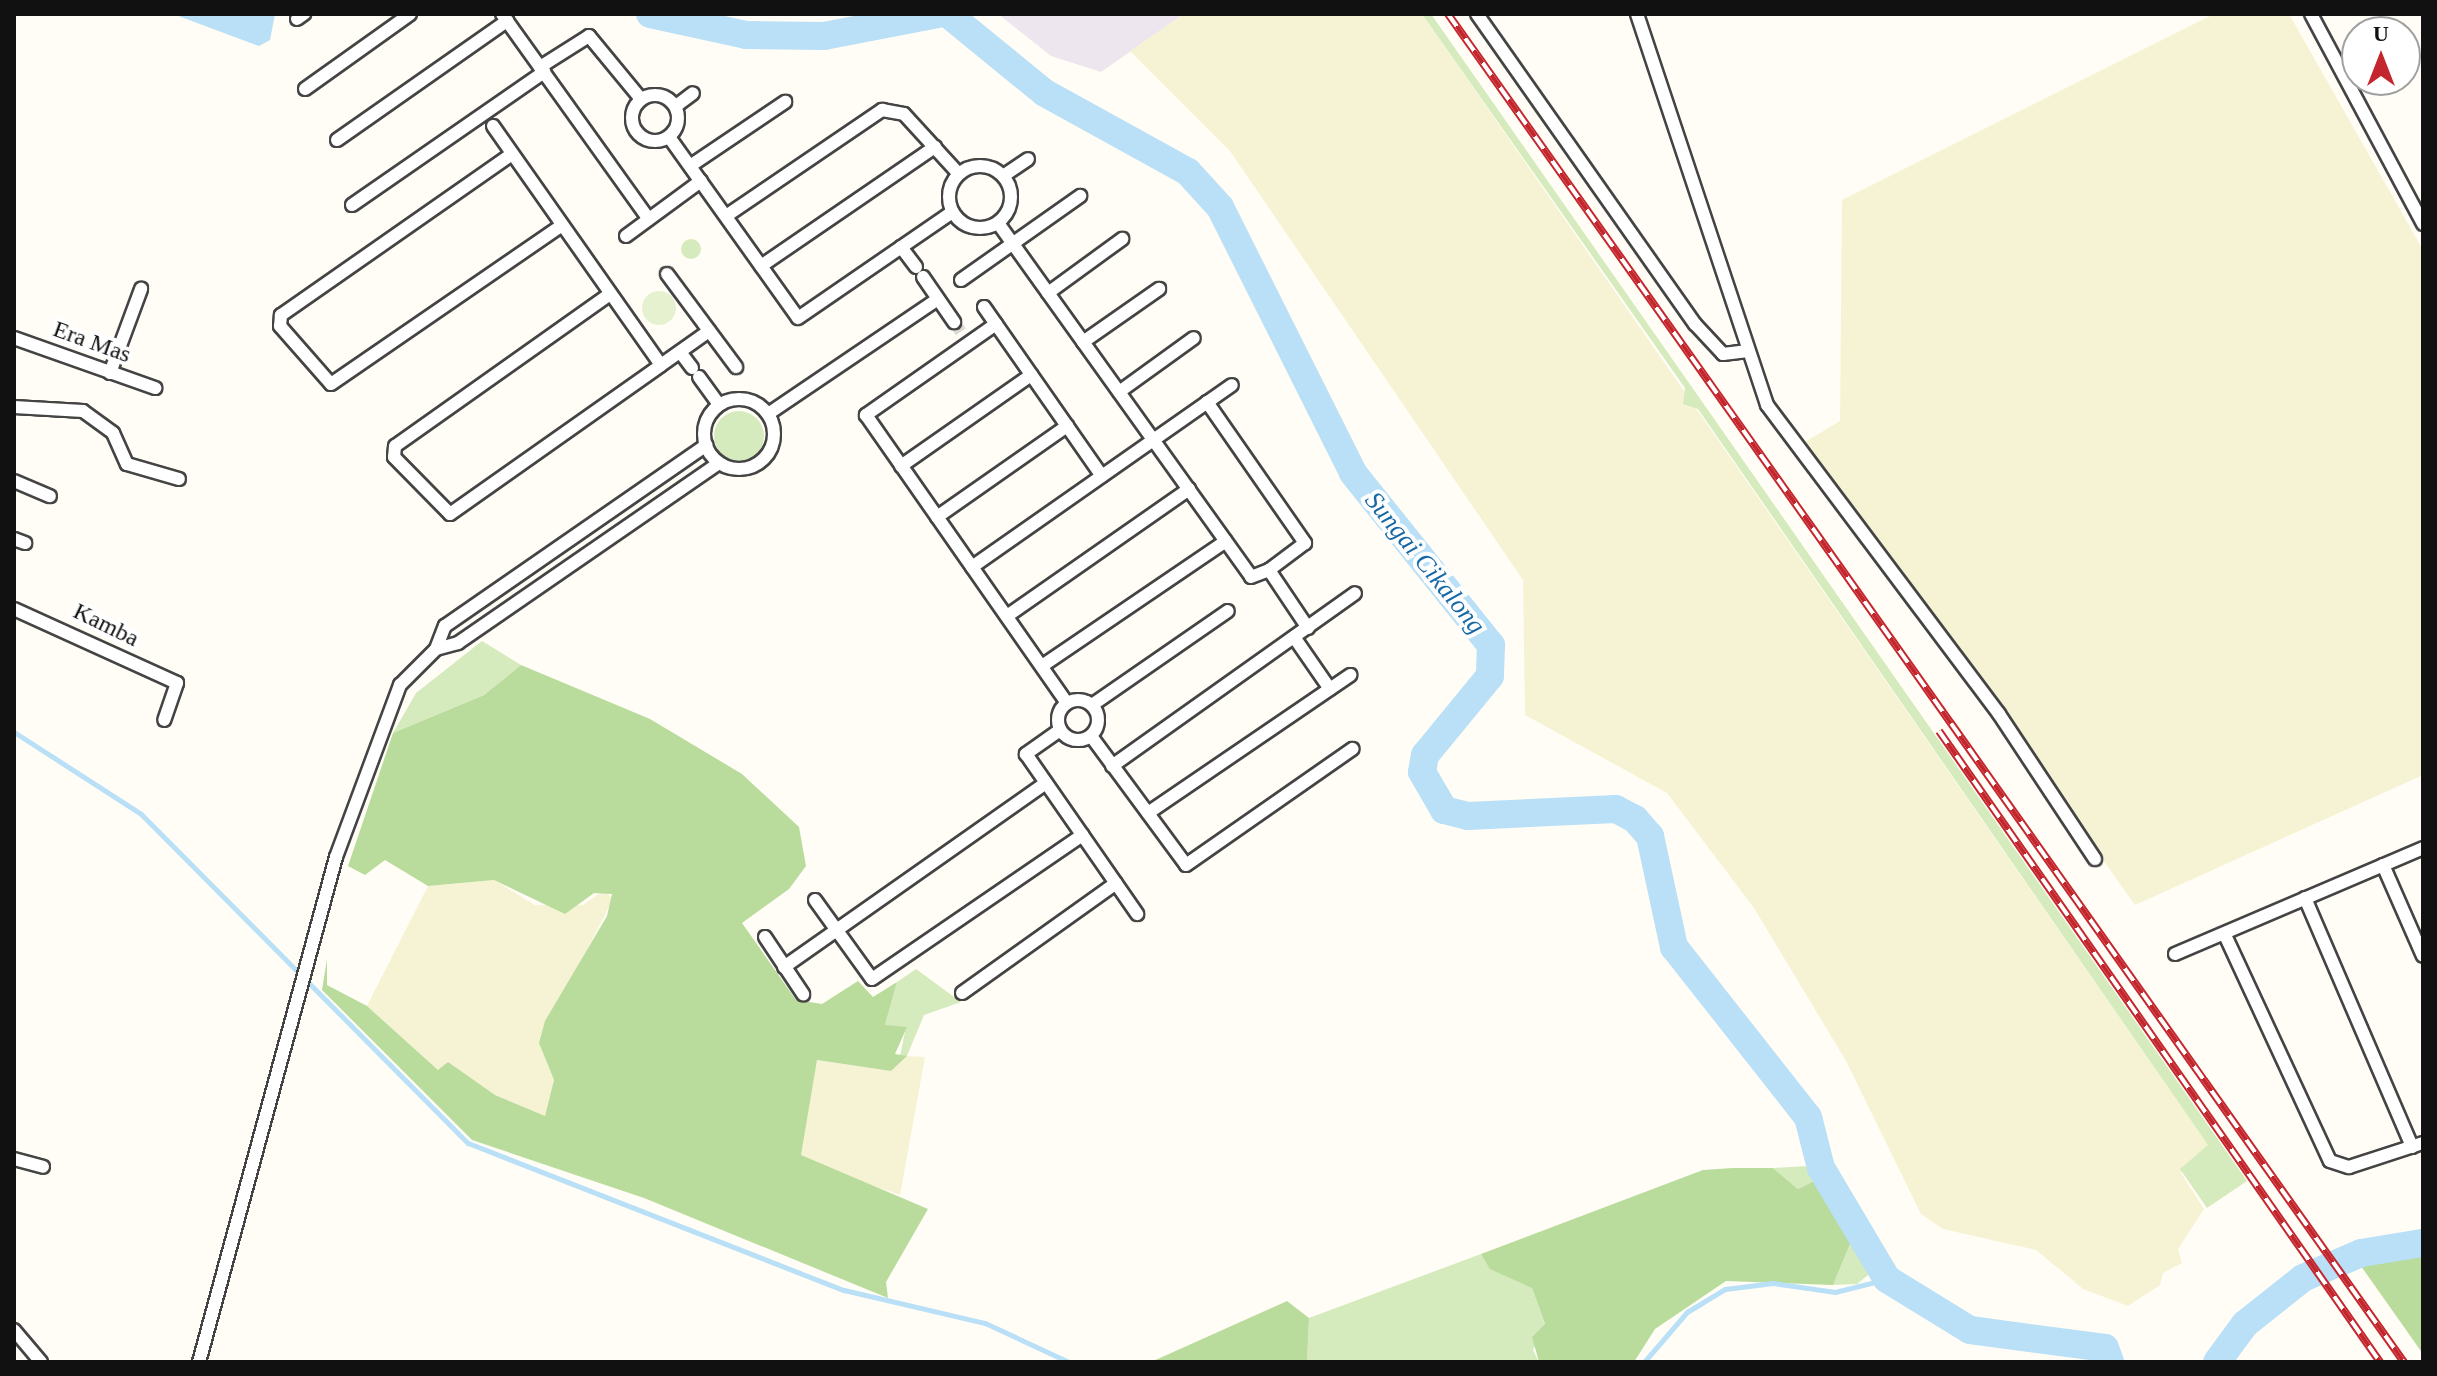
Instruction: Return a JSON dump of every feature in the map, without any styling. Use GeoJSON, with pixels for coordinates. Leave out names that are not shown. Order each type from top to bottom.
{"type":"FeatureCollection","features":[{"type":"Feature","properties":{"kind":"street"},"geometry":{"type":"LineString","coordinates":[[305,89],[410,14]]}},
{"type":"Feature","properties":{"kind":"street"},"geometry":{"type":"LineString","coordinates":[[1477,14],[1695,324],[1723,354],[1746,351]]}},
{"type":"Feature","properties":{"kind":"street"},"geometry":{"type":"LineString","coordinates":[[1637,14],[1746,351],[1776,419],[1999,714],[2095,859]]}},
{"type":"Feature","properties":{"kind":"street"},"geometry":{"type":"LineString","coordinates":[[2311,14],[2423,224]]}},
{"type":"Feature","properties":{"kind":"street"},"geometry":{"type":"LineString","coordinates":[[337,140],[505,18],[649,219]]}},
{"type":"Feature","properties":{"kind":"street"},"geometry":{"type":"LineString","coordinates":[[352,205],[589,36],[641,99]]}},
{"type":"Feature","properties":{"kind":"street"},"geometry":{"type":"LineString","coordinates":[[676,106],[693,93]]}},
{"type":"Feature","properties":{"kind":"street"},"geometry":{"type":"LineString","coordinates":[[657,94],[676,106],[678,123],[669,137],[653,141],[638,134],[632,113],[641,99],[657,94]]}},
{"type":"Feature","properties":{"kind":"street"},"geometry":{"type":"LineString","coordinates":[[690,166],[785,102]]}},
{"type":"Feature","properties":{"kind":"street"},"geometry":{"type":"LineString","coordinates":[[726,216],[882,110],[904,114],[959,174]]}},
{"type":"Feature","properties":{"kind":"street"},"geometry":{"type":"LineString","coordinates":[[493,126],[661,365]]}},
{"type":"Feature","properties":{"kind":"street"},"geometry":{"type":"LineString","coordinates":[[669,137],[798,318],[952,212]]}},
{"type":"Feature","properties":{"kind":"street"},"geometry":{"type":"LineString","coordinates":[[761,266],[935,147]]}},
{"type":"Feature","properties":{"kind":"street"},"geometry":{"type":"LineString","coordinates":[[512,154],[281,315],[280,326],[335,383],[562,225]]}},
{"type":"Feature","properties":{"kind":"street"},"geometry":{"type":"LineString","coordinates":[[1003,176],[1028,159]]}},
{"type":"Feature","properties":{"kind":"street"},"geometry":{"type":"LineString","coordinates":[[983,166],[1003,176],[1011,202],[998,223],[975,229],[952,212],[948,194],[959,174],[983,166]]}},
{"type":"Feature","properties":{"kind":"street"},"geometry":{"type":"LineString","coordinates":[[626,236],[701,181]]}},
{"type":"Feature","properties":{"kind":"street"},"geometry":{"type":"LineString","coordinates":[[961,280],[1080,196]]}},
{"type":"Feature","properties":{"kind":"street"},"geometry":{"type":"LineString","coordinates":[[998,223],[1251,577],[1269,570],[1305,543],[1207,402]]}},
{"type":"Feature","properties":{"kind":"street"},"geometry":{"type":"LineString","coordinates":[[1048,293],[1122,239]]}},
{"type":"Feature","properties":{"kind":"street"},"geometry":{"type":"LineString","coordinates":[[901,247],[961,333]]}},
{"type":"Feature","properties":{"kind":"street"},"geometry":{"type":"LineString","coordinates":[[667,274],[736,367]]}},
{"type":"Feature","properties":{"kind":"street"},"geometry":{"type":"LineString","coordinates":[[110,373],[141,289]]}},
{"type":"Feature","properties":{"kind":"street"},"geometry":{"type":"LineString","coordinates":[[1083,342],[1159,289]]}},
{"type":"Feature","properties":{"kind":"street"},"geometry":{"type":"LineString","coordinates":[[610,294],[395,446],[394,457],[450,514],[709,331]]}},
{"type":"Feature","properties":{"kind":"street"},"geometry":{"type":"LineString","coordinates":[[768,414],[938,299]]}},
{"type":"Feature","properties":{"kind":"street"},"geometry":{"type":"LineString","coordinates":[[984,307],[1102,476]]}},
{"type":"Feature","properties":{"kind":"street"},"geometry":{"type":"LineString","coordinates":[[996,324],[961,333],[866,415],[1067,703],[1060,730],[1026,754],[1137,914]]}},
{"type":"Feature","properties":{"kind":"street","name":"Era Mas"},"geometry":{"type":"LineString","coordinates":[[14,338],[155,388]]}},
{"type":"Feature","properties":{"kind":"street"},"geometry":{"type":"LineString","coordinates":[[1119,392],[1194,338]]}},
{"type":"Feature","properties":{"kind":"street"},"geometry":{"type":"LineString","coordinates":[[680,352],[719,405]]}},
{"type":"Feature","properties":{"kind":"street"},"geometry":{"type":"LineString","coordinates":[[901,466],[1031,375]]}},
{"type":"Feature","properties":{"kind":"street"},"geometry":{"type":"LineString","coordinates":[[972,567],[1232,385]]}},
{"type":"Feature","properties":{"kind":"street"},"geometry":{"type":"LineString","coordinates":[[751,400],[768,414],[774,437],[764,458],[743,469],[719,463],[706,445],[706,423],[719,405],[751,400]]}},
{"type":"Feature","properties":{"kind":"street"},"geometry":{"type":"LineString","coordinates":[[14,407],[83,411],[113,433],[127,464],[179,479]]}},
{"type":"Feature","properties":{"kind":"street"},"geometry":{"type":"LineString","coordinates":[[937,517],[1067,426]]}},
{"type":"Feature","properties":{"kind":"street"},"geometry":{"type":"LineString","coordinates":[[199,1362],[299,997],[376,734],[400,685],[436,649],[445,626],[706,445]]}},
{"type":"Feature","properties":{"kind":"street"},"geometry":{"type":"LineString","coordinates":[[436,649],[458,643],[719,463]]}},
{"type":"Feature","properties":{"kind":"street"},"geometry":{"type":"LineString","coordinates":[[14,481],[50,496]]}},
{"type":"Feature","properties":{"kind":"street"},"geometry":{"type":"LineString","coordinates":[[1007,616],[1189,489]]}},
{"type":"Feature","properties":{"kind":"street"},"geometry":{"type":"LineString","coordinates":[[1042,666],[1226,541]]}},
{"type":"Feature","properties":{"kind":"street"},"geometry":{"type":"LineString","coordinates":[[1269,570],[1308,628]]}},
{"type":"Feature","properties":{"kind":"street"},"geometry":{"type":"LineString","coordinates":[[1112,766],[1355,593]]}},
{"type":"Feature","properties":{"kind":"street","name":"Kamba"},"geometry":{"type":"LineString","coordinates":[[14,609],[177,683],[164,720]]}},
{"type":"Feature","properties":{"kind":"street"},"geometry":{"type":"LineString","coordinates":[[1067,703],[1092,705],[1228,611]]}},
{"type":"Feature","properties":{"kind":"street"},"geometry":{"type":"LineString","coordinates":[[1294,637],[1330,689]]}},
{"type":"Feature","properties":{"kind":"street"},"geometry":{"type":"LineString","coordinates":[[1148,813],[1350,675]]}},
{"type":"Feature","properties":{"kind":"street"},"geometry":{"type":"LineString","coordinates":[[1060,730],[1074,740],[1091,736],[1099,721],[1092,705]]}},
{"type":"Feature","properties":{"kind":"street"},"geometry":{"type":"LineString","coordinates":[[1091,736],[1189,865],[1352,749]]}},
{"type":"Feature","properties":{"kind":"street"},"geometry":{"type":"LineString","coordinates":[[784,967],[1046,783]]}},
{"type":"Feature","properties":{"kind":"street"},"geometry":{"type":"LineString","coordinates":[[815,900],[872,979],[1082,835]]}},
{"type":"Feature","properties":{"kind":"street"},"geometry":{"type":"LineString","coordinates":[[2175,954],[2423,848]]}},
{"type":"Feature","properties":{"kind":"street"},"geometry":{"type":"LineString","coordinates":[[2383,865],[2423,956]]}},
{"type":"Feature","properties":{"kind":"street"},"geometry":{"type":"LineString","coordinates":[[962,993],[1116,883]]}},
{"type":"Feature","properties":{"kind":"street"},"geometry":{"type":"LineString","coordinates":[[2225,935],[2330,1161],[2349,1167],[2418,1145],[2305,898]]}},
{"type":"Feature","properties":{"kind":"street"},"geometry":{"type":"LineString","coordinates":[[765,937],[803,994]]}},
{"type":"Feature","properties":{"kind":"street"},"geometry":{"type":"LineString","coordinates":[[14,1159],[43,1167]]}},
{"type":"Feature","properties":{"kind":"street"},"geometry":{"type":"LineString","coordinates":[[14,1330],[41,1362]]}},
{"type":"Feature","properties":{"kind":"shaded area"},"geometry":{"type":"Polygon","coordinates":[[[998,14],[1184,14],[1101,72],[1051,56],[998,14]]]}},
{"type":"Feature","properties":{"kind":"shaded area"},"geometry":{"type":"Polygon","coordinates":[[[1184,14],[1422,14],[2208,1145],[2181,1173],[2204,1209],[2178,1249],[2182,1263],[2163,1273],[2160,1285],[2128,1306],[2083,1289],[2036,1250],[1943,1229],[1921,1214],[1846,1061],[1754,908],[1667,793],[1525,715],[1523,580],[1230,151],[1130,51],[1184,14]]]}},
{"type":"Feature","properties":{"kind":"shaded area"},"geometry":{"type":"Polygon","coordinates":[[[2214,14],[2289,14],[2423,250],[2423,775],[2135,905],[1805,442],[1840,421],[1842,200],[2214,14]]]}},
{"type":"Feature","properties":{"kind":"shaded area"},"geometry":{"type":"Polygon","coordinates":[[[494,880],[535,905],[583,905],[604,890],[613,899],[539,1043],[554,1080],[545,1117],[495,1095],[448,1063],[438,1070],[367,1006],[428,886],[494,880]]]}},
{"type":"Feature","properties":{"kind":"shaded area"},"geometry":{"type":"Polygon","coordinates":[[[907,1056],[925,1057],[900,1195],[807,1163],[800,1156],[817,1060],[891,1071],[907,1056]]]}},
{"type":"Feature","properties":{"kind":"green space"},"geometry":{"type":"Polygon","coordinates":[[[1422,14],[1431,14],[2247,1181],[2207,1208],[2180,1169],[2208,1145],[1698,409],[1683,404],[1685,388],[1422,14]]]}},
{"type":"Feature","properties":{"kind":"green space"},"geometry":{"type":"Polygon","coordinates":[[[691,239],[698,242],[701,249],[698,256],[691,259],[684,256],[681,249],[684,242],[691,239]]]}},
{"type":"Feature","properties":{"kind":"green space"},"geometry":{"type":"Polygon","coordinates":[[[659,291],[671,296],[676,308],[671,320],[659,325],[647,320],[642,308],[647,296],[659,291]]]}},
{"type":"Feature","properties":{"kind":"green space"},"geometry":{"type":"Polygon","coordinates":[[[739,411],[757,418],[764,436],[757,454],[739,461],[721,454],[714,436],[721,418],[739,411]]]}},
{"type":"Feature","properties":{"kind":"green space"},"geometry":{"type":"Polygon","coordinates":[[[482,641],[521,665],[484,695],[393,733],[416,693],[482,641]]]}},
{"type":"Feature","properties":{"kind":"green space"},"geometry":{"type":"Polygon","coordinates":[[[521,665],[650,719],[742,774],[799,827],[806,866],[789,889],[742,923],[796,1000],[822,1004],[858,981],[873,997],[897,982],[885,1025],[907,1027],[895,1054],[907,1056],[891,1071],[817,1060],[801,1155],[928,1209],[886,1282],[888,1298],[644,1198],[472,1140],[322,990],[327,959],[327,985],[367,1006],[438,1070],[448,1062],[495,1095],[545,1116],[554,1080],[539,1043],[545,1021],[607,916],[612,894],[594,893],[565,914],[494,880],[428,886],[385,860],[365,875],[348,866],[393,733],[484,695],[521,665]]]}},
{"type":"Feature","properties":{"kind":"green space"},"geometry":{"type":"Polygon","coordinates":[[[916,969],[961,1002],[924,1015],[907,1056],[900,1056],[905,1032],[885,1025],[897,982],[916,969]]]}},
{"type":"Feature","properties":{"kind":"green space"},"geometry":{"type":"Polygon","coordinates":[[[1808,1166],[1816,1180],[1798,1189],[1773,1168],[1808,1166]]]}},
{"type":"Feature","properties":{"kind":"green space"},"geometry":{"type":"Polygon","coordinates":[[[1773,1168],[1798,1189],[1816,1180],[1853,1237],[1833,1285],[1726,1281],[1655,1329],[1634,1362],[1539,1362],[1532,1337],[1545,1324],[1532,1288],[1490,1269],[1481,1254],[1703,1170],[1773,1168]]]}},
{"type":"Feature","properties":{"kind":"green space"},"geometry":{"type":"Polygon","coordinates":[[[1853,1237],[1873,1271],[1857,1284],[1833,1285],[1853,1237]]]}},
{"type":"Feature","properties":{"kind":"green space"},"geometry":{"type":"Polygon","coordinates":[[[2423,1252],[2423,1354],[2356,1259],[2423,1252]]]}},
{"type":"Feature","properties":{"kind":"green space"},"geometry":{"type":"Polygon","coordinates":[[[1481,1254],[1532,1288],[1545,1325],[1533,1350],[1539,1362],[1307,1362],[1309,1318],[1481,1254]]]}},
{"type":"Feature","properties":{"kind":"green space"},"geometry":{"type":"Polygon","coordinates":[[[1287,1301],[1309,1318],[1307,1362],[1151,1362],[1287,1301]]]}},
{"type":"Feature","properties":{"kind":"water"},"geometry":{"type":"Polygon","coordinates":[[[173,14],[275,14],[270,40],[259,46],[173,14]]]}},
{"type":"Feature","properties":{"kind":"waterway","name":"Sungai Cikalong"},"geometry":{"type":"LineString","coordinates":[[650,14],[746,35],[824,36],[938,14]]}},
{"type":"Feature","properties":{"kind":"waterway","name":"Sungai Cikalong"},"geometry":{"type":"LineString","coordinates":[[948,14],[1045,93],[1188,172],[1220,207],[1353,473],[1491,645],[1490,676],[1425,755],[1422,772],[1444,810],[1468,816],[1616,809],[1635,819],[1650,836],[1674,947],[1808,1117],[1821,1168],[1887,1279],[1970,1330],[2105,1348],[2110,1362]]}},
{"type":"Feature","properties":{"kind":"waterway"},"geometry":{"type":"LineString","coordinates":[[14,732],[141,814],[468,1143],[844,1290],[985,1323],[1069,1362]]}},
{"type":"Feature","properties":{"kind":"waterway","name":"Sungai Cikalong"},"geometry":{"type":"LineString","coordinates":[[2217,1362],[2245,1324],[2303,1278],[2361,1253],[2423,1243]]}},
{"type":"Feature","properties":{"kind":"waterway"},"geometry":{"type":"LineString","coordinates":[[1644,1362],[1687,1312],[1725,1289],[1773,1283],[1835,1292],[1887,1279]]}},
{"type":"Feature","properties":{"kind":"tunnel"},"geometry":{"type":"LineString","coordinates":[[954,322],[961,332]]}},
{"type":"Feature","properties":{"kind":"railway"},"geometry":{"type":"LineString","coordinates":[[1448,14],[2404,1362]]}},
{"type":"Feature","properties":{"kind":"railway"},"geometry":{"type":"LineString","coordinates":[[1939,731],[2380,1362]]}}]}
